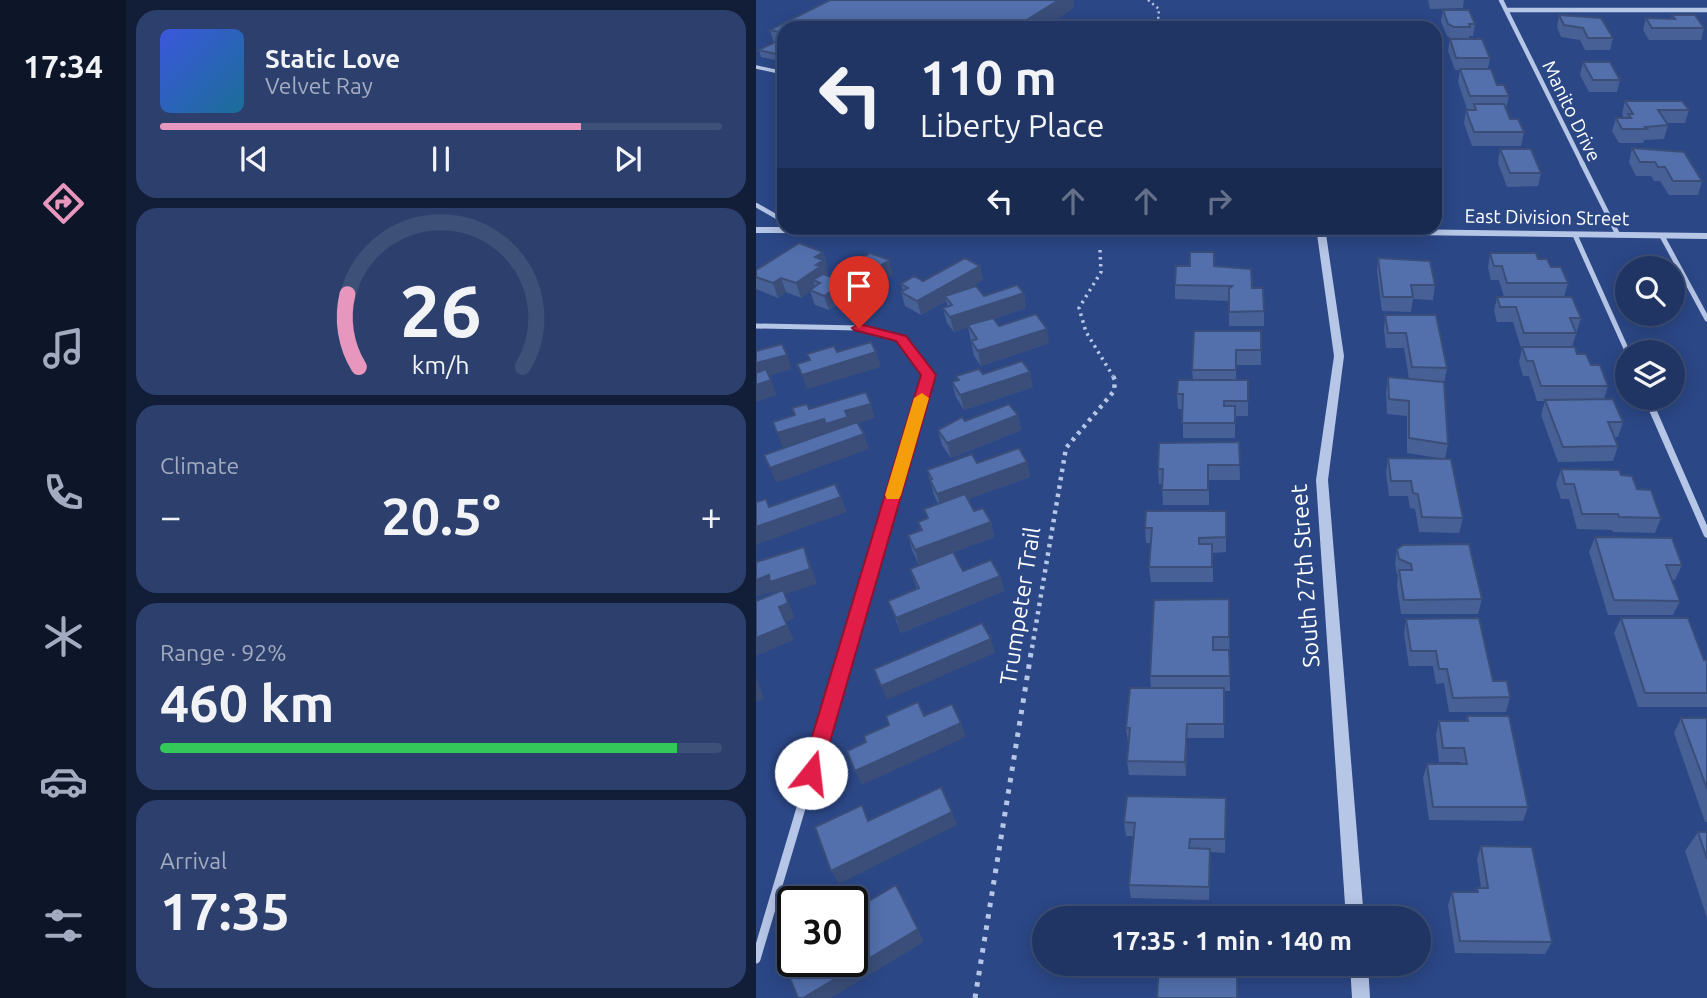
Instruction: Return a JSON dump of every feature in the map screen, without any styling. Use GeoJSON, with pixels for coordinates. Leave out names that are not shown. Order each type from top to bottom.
{"type":"FeatureCollection","features":[{"type":"Feature","properties":{"kind":"street","name":"Manito Drive"},"geometry":{"type":"LineString","coordinates":[[1501,0],[1618,235]]}},
{"type":"Feature","properties":{"kind":"street"},"geometry":{"type":"LineString","coordinates":[[1506,10],[1707,10]]}},
{"type":"Feature","properties":{"kind":"street","name":"East Division Street"},"geometry":{"type":"LineString","coordinates":[[756,231],[777,230]]}},
{"type":"Feature","properties":{"kind":"street","name":"East Division Street"},"geometry":{"type":"LineString","coordinates":[[1442,232],[1707,236]]}},
{"type":"Feature","properties":{"kind":"street"},"geometry":{"type":"LineString","coordinates":[[1575,234],[1622,340]]}},
{"type":"Feature","properties":{"kind":"street","name":"South 27th Street"},"geometry":{"type":"LineString","coordinates":[[1322,235],[1339,356],[1322,480],[1354,906]]}},
{"type":"Feature","properties":{"kind":"street"},"geometry":{"type":"LineString","coordinates":[[1662,236],[1707,319]]}},
{"type":"Feature","properties":{"kind":"street"},"geometry":{"type":"LineString","coordinates":[[756,326],[859,328],[901,338],[929,375],[756,959]]}},
{"type":"Feature","properties":{"kind":"street"},"geometry":{"type":"LineString","coordinates":[[1653,410],[1707,534]]}},
{"type":"Feature","properties":{"kind":"street"},"geometry":{"type":"LineString","coordinates":[[1360,976],[1361,998]]}},
{"type":"Feature","properties":{"kind":"lane"},"geometry":{"type":"LineString","coordinates":[[756,66],[777,71]]}},
{"type":"Feature","properties":{"kind":"lane"},"geometry":{"type":"LineString","coordinates":[[756,205],[777,217]]}},
{"type":"Feature","properties":{"kind":"path"},"geometry":{"type":"LineString","coordinates":[[1148,0],[1159,9],[1158,21]]}},
{"type":"Feature","properties":{"kind":"path","name":"Trumpeter Trail"},"geometry":{"type":"LineString","coordinates":[[975,998],[1060,466],[1066,448],[1114,391],[1115,380],[1086,332],[1079,308],[1101,272],[1100,249]]}},
{"type":"Feature","properties":{"kind":"building"},"geometry":{"type":"Polygon","coordinates":[[[830,0],[1059,0],[1025,21],[788,21],[830,0]]]}},
{"type":"Feature","properties":{"kind":"building"},"geometry":{"type":"Polygon","coordinates":[[[1443,10],[1469,10],[1475,24],[1469,24],[1470,27],[1454,27],[1448,24],[1443,10]]]}},
{"type":"Feature","properties":{"kind":"building"},"geometry":{"type":"Polygon","coordinates":[[[1559,15],[1601,18],[1613,38],[1588,38],[1583,28],[1564,25],[1559,15]]]}},
{"type":"Feature","properties":{"kind":"building"},"geometry":{"type":"Polygon","coordinates":[[[1672,15],[1695,15],[1704,28],[1652,28],[1646,18],[1675,19],[1672,15]]]}},
{"type":"Feature","properties":{"kind":"building"},"geometry":{"type":"Polygon","coordinates":[[[1450,39],[1482,39],[1490,58],[1456,58],[1450,39]]]}},
{"type":"Feature","properties":{"kind":"building"},"geometry":{"type":"Polygon","coordinates":[[[775,42],[777,42],[777,54],[759,50],[775,42]]]}},
{"type":"Feature","properties":{"kind":"building"},"geometry":{"type":"Polygon","coordinates":[[[1583,62],[1610,62],[1620,80],[1593,80],[1583,62]]]}},
{"type":"Feature","properties":{"kind":"building"},"geometry":{"type":"Polygon","coordinates":[[[1460,69],[1491,69],[1497,85],[1504,85],[1509,96],[1470,96],[1460,69]]]}},
{"type":"Feature","properties":{"kind":"building"},"geometry":{"type":"Polygon","coordinates":[[[1625,101],[1682,101],[1689,110],[1658,110],[1668,125],[1645,127],[1647,129],[1622,129],[1616,118],[1631,118],[1628,114],[1633,114],[1625,101]]]}},
{"type":"Feature","properties":{"kind":"building"},"geometry":{"type":"Polygon","coordinates":[[[1474,104],[1504,104],[1510,119],[1518,119],[1524,132],[1474,132],[1466,110],[1476,110],[1474,104]]]}},
{"type":"Feature","properties":{"kind":"building"},"geometry":{"type":"Polygon","coordinates":[[[1632,148],[1684,152],[1702,181],[1673,181],[1665,167],[1658,167],[1655,162],[1640,162],[1632,148]]]}},
{"type":"Feature","properties":{"kind":"building"},"geometry":{"type":"Polygon","coordinates":[[[1500,149],[1531,149],[1541,173],[1510,173],[1500,149]]]}},
{"type":"Feature","properties":{"kind":"building"},"geometry":{"type":"Polygon","coordinates":[[[799,243],[823,252],[815,257],[823,260],[816,265],[821,266],[796,283],[781,278],[773,283],[756,277],[756,270],[799,243]]]}},
{"type":"Feature","properties":{"kind":"building"},"geometry":{"type":"Polygon","coordinates":[[[1190,252],[1214,252],[1214,266],[1251,269],[1252,288],[1263,288],[1264,311],[1229,312],[1229,289],[1232,286],[1175,285],[1176,266],[1190,266],[1190,252]]]}},
{"type":"Feature","properties":{"kind":"building"},"geometry":{"type":"Polygon","coordinates":[[[870,253],[889,260],[877,268],[885,271],[859,288],[845,282],[824,296],[810,290],[820,283],[813,280],[823,274],[831,277],[870,253]]]}},
{"type":"Feature","properties":{"kind":"building"},"geometry":{"type":"Polygon","coordinates":[[[1490,253],[1536,253],[1538,259],[1547,259],[1551,267],[1561,267],[1568,283],[1507,283],[1502,266],[1494,266],[1490,253]]]}},
{"type":"Feature","properties":{"kind":"building"},"geometry":{"type":"Polygon","coordinates":[[[965,258],[980,266],[917,301],[901,292],[908,288],[901,284],[914,276],[923,281],[965,258]]]}},
{"type":"Feature","properties":{"kind":"building"},"geometry":{"type":"Polygon","coordinates":[[[1378,258],[1430,261],[1435,285],[1411,285],[1413,297],[1383,297],[1378,258]]]}},
{"type":"Feature","properties":{"kind":"building"},"geometry":{"type":"Polygon","coordinates":[[[1017,285],[1024,293],[950,317],[943,308],[952,305],[945,296],[976,286],[984,296],[1017,285]]]}},
{"type":"Feature","properties":{"kind":"building"},"geometry":{"type":"Polygon","coordinates":[[[1497,297],[1572,297],[1581,318],[1570,318],[1576,333],[1524,333],[1516,307],[1500,307],[1497,297]]]}},
{"type":"Feature","properties":{"kind":"building"},"geometry":{"type":"Polygon","coordinates":[[[1036,314],[1047,329],[978,351],[971,341],[977,339],[968,325],[993,318],[999,326],[1036,314]]]}},
{"type":"Feature","properties":{"kind":"building"},"geometry":{"type":"Polygon","coordinates":[[[1385,315],[1436,315],[1447,368],[1412,367],[1406,333],[1388,333],[1385,315]]]}},
{"type":"Feature","properties":{"kind":"building"},"geometry":{"type":"Polygon","coordinates":[[[1194,331],[1261,331],[1261,350],[1236,350],[1236,370],[1192,370],[1194,331]]]}},
{"type":"Feature","properties":{"kind":"building"},"geometry":{"type":"Polygon","coordinates":[[[871,342],[876,352],[802,375],[797,364],[810,360],[807,354],[834,346],[837,352],[871,342]]]}},
{"type":"Feature","properties":{"kind":"building"},"geometry":{"type":"Polygon","coordinates":[[[782,344],[787,355],[756,363],[756,351],[782,344]]]}},
{"type":"Feature","properties":{"kind":"building"},"geometry":{"type":"Polygon","coordinates":[[[1522,347],[1575,347],[1577,354],[1586,354],[1591,365],[1600,365],[1608,386],[1541,386],[1533,361],[1527,361],[1522,347]]]}},
{"type":"Feature","properties":{"kind":"building"},"geometry":{"type":"Polygon","coordinates":[[[1022,361],[1030,372],[960,395],[952,382],[959,380],[956,376],[979,369],[983,374],[1022,361]]]}},
{"type":"Feature","properties":{"kind":"building"},"geometry":{"type":"Polygon","coordinates":[[[766,369],[771,380],[756,385],[756,373],[766,369]]]}},
{"type":"Feature","properties":{"kind":"building"},"geometry":{"type":"Polygon","coordinates":[[[1388,377],[1444,382],[1448,444],[1409,438],[1409,401],[1389,399],[1388,377]]]}},
{"type":"Feature","properties":{"kind":"building"},"geometry":{"type":"Polygon","coordinates":[[[1178,380],[1248,380],[1248,401],[1224,401],[1224,406],[1235,406],[1235,423],[1182,423],[1183,394],[1177,394],[1178,380]]]}},
{"type":"Feature","properties":{"kind":"building"},"geometry":{"type":"Polygon","coordinates":[[[866,392],[871,404],[845,411],[848,417],[826,424],[824,419],[777,433],[773,422],[795,415],[792,408],[807,404],[809,409],[866,392]]]}},
{"type":"Feature","properties":{"kind":"building"},"geometry":{"type":"Polygon","coordinates":[[[1613,399],[1615,410],[1618,410],[1623,422],[1608,422],[1618,446],[1563,447],[1545,400],[1613,399]]]}},
{"type":"Feature","properties":{"kind":"building"},"geometry":{"type":"Polygon","coordinates":[[[1009,404],[1018,415],[947,443],[938,430],[962,417],[965,421],[1009,404]]]}},
{"type":"Feature","properties":{"kind":"building"},"geometry":{"type":"Polygon","coordinates":[[[857,422],[864,434],[770,468],[764,455],[857,422]]]}},
{"type":"Feature","properties":{"kind":"building"},"geometry":{"type":"Polygon","coordinates":[[[1239,442],[1240,465],[1208,465],[1208,490],[1162,490],[1163,469],[1158,469],[1159,443],[1239,442]]]}},
{"type":"Feature","properties":{"kind":"building"},"geometry":{"type":"Polygon","coordinates":[[[1019,448],[1027,462],[937,494],[927,470],[972,454],[977,463],[1019,448]]]}},
{"type":"Feature","properties":{"kind":"building"},"geometry":{"type":"Polygon","coordinates":[[[1388,458],[1451,459],[1463,518],[1422,517],[1418,494],[1413,493],[1411,481],[1391,481],[1388,458]]]}},
{"type":"Feature","properties":{"kind":"building"},"geometry":{"type":"Polygon","coordinates":[[[1561,469],[1619,470],[1621,475],[1632,476],[1637,489],[1651,490],[1661,518],[1582,514],[1574,484],[1565,484],[1561,469]]]}},
{"type":"Feature","properties":{"kind":"building"},"geometry":{"type":"Polygon","coordinates":[[[835,484],[841,497],[756,527],[756,502],[766,499],[769,507],[835,484]]]}},
{"type":"Feature","properties":{"kind":"building"},"geometry":{"type":"Polygon","coordinates":[[[965,494],[974,511],[983,508],[991,522],[915,550],[908,535],[922,530],[918,522],[928,518],[924,509],[965,494]]]}},
{"type":"Feature","properties":{"kind":"building"},"geometry":{"type":"Polygon","coordinates":[[[1146,511],[1226,511],[1226,537],[1199,538],[1199,544],[1212,544],[1212,567],[1149,567],[1152,528],[1145,528],[1146,511]]]}},
{"type":"Feature","properties":{"kind":"building"},"geometry":{"type":"Polygon","coordinates":[[[1595,537],[1672,538],[1682,565],[1666,565],[1680,601],[1614,600],[1595,537]]]}},
{"type":"Feature","properties":{"kind":"building"},"geometry":{"type":"Polygon","coordinates":[[[1469,544],[1482,599],[1404,600],[1399,570],[1412,570],[1411,564],[1399,559],[1397,549],[1403,545],[1469,544]]]}},
{"type":"Feature","properties":{"kind":"building"},"geometry":{"type":"Polygon","coordinates":[[[804,547],[810,569],[770,582],[769,575],[756,580],[756,562],[804,547]]]}},
{"type":"Feature","properties":{"kind":"building"},"geometry":{"type":"Polygon","coordinates":[[[953,552],[963,571],[991,560],[1000,576],[896,618],[888,601],[919,588],[910,569],[953,552]]]}},
{"type":"Feature","properties":{"kind":"building"},"geometry":{"type":"Polygon","coordinates":[[[783,590],[788,603],[779,607],[787,625],[756,638],[756,601],[783,590]]]}},
{"type":"Feature","properties":{"kind":"building"},"geometry":{"type":"Polygon","coordinates":[[[1229,599],[1229,637],[1213,637],[1213,650],[1229,650],[1230,676],[1150,676],[1154,600],[1229,599]]]}},
{"type":"Feature","properties":{"kind":"building"},"geometry":{"type":"Polygon","coordinates":[[[1479,618],[1493,681],[1507,681],[1510,697],[1453,698],[1447,669],[1439,669],[1436,651],[1411,651],[1406,619],[1479,618]]]}},
{"type":"Feature","properties":{"kind":"building"},"geometry":{"type":"Polygon","coordinates":[[[1621,618],[1688,618],[1704,660],[1707,660],[1707,693],[1645,693],[1621,618]]]}},
{"type":"Feature","properties":{"kind":"building"},"geometry":{"type":"Polygon","coordinates":[[[982,623],[991,639],[881,686],[874,669],[982,623]]]}},
{"type":"Feature","properties":{"kind":"building"},"geometry":{"type":"Polygon","coordinates":[[[1130,688],[1224,688],[1224,724],[1187,724],[1185,762],[1127,761],[1130,728],[1126,728],[1130,688]]]}},
{"type":"Feature","properties":{"kind":"building"},"geometry":{"type":"Polygon","coordinates":[[[918,702],[924,716],[952,704],[961,723],[855,771],[847,751],[866,742],[864,736],[889,725],[886,716],[918,702]]]}},
{"type":"Feature","properties":{"kind":"building"},"geometry":{"type":"Polygon","coordinates":[[[1467,716],[1509,716],[1528,807],[1433,807],[1427,764],[1467,764],[1464,748],[1443,748],[1439,721],[1468,721],[1467,716]]]}},
{"type":"Feature","properties":{"kind":"building"},"geometry":{"type":"Polygon","coordinates":[[[1681,718],[1707,718],[1707,789],[1681,718]]]}},
{"type":"Feature","properties":{"kind":"building"},"geometry":{"type":"Polygon","coordinates":[[[941,787],[952,812],[831,871],[815,827],[862,805],[868,821],[941,787]]]}},
{"type":"Feature","properties":{"kind":"building"},"geometry":{"type":"Polygon","coordinates":[[[1127,796],[1226,798],[1225,839],[1190,839],[1189,848],[1210,849],[1209,887],[1129,885],[1135,823],[1124,822],[1127,796]]]}},
{"type":"Feature","properties":{"kind":"building"},"geometry":{"type":"Polygon","coordinates":[[[1698,832],[1707,832],[1707,859],[1698,832]]]}},
{"type":"Feature","properties":{"kind":"building"},"geometry":{"type":"Polygon","coordinates":[[[1481,846],[1532,847],[1552,942],[1460,941],[1452,892],[1478,892],[1477,888],[1488,888],[1481,846]]]}},
{"type":"Feature","properties":{"kind":"building"},"geometry":{"type":"Polygon","coordinates":[[[896,885],[918,929],[868,959],[868,902],[896,885]]]}},
{"type":"Feature","properties":{"kind":"building"},"geometry":{"type":"Polygon","coordinates":[[[1158,976],[1237,976],[1237,998],[1157,998],[1158,976]]]}},
{"type":"Feature","properties":{"kind":"building"},"geometry":{"type":"Polygon","coordinates":[[[790,977],[838,977],[803,998],[798,998],[790,977]]]}},
{"type":"Feature","properties":{"kind":"slow traffic"},"geometry":{"type":"LineString","coordinates":[[893,495],[922,398]]}},
{"type":"Feature","properties":{"kind":"route"},"geometry":{"type":"LineString","coordinates":[[811,773],[929,375],[901,338],[859,328]]}}]}
